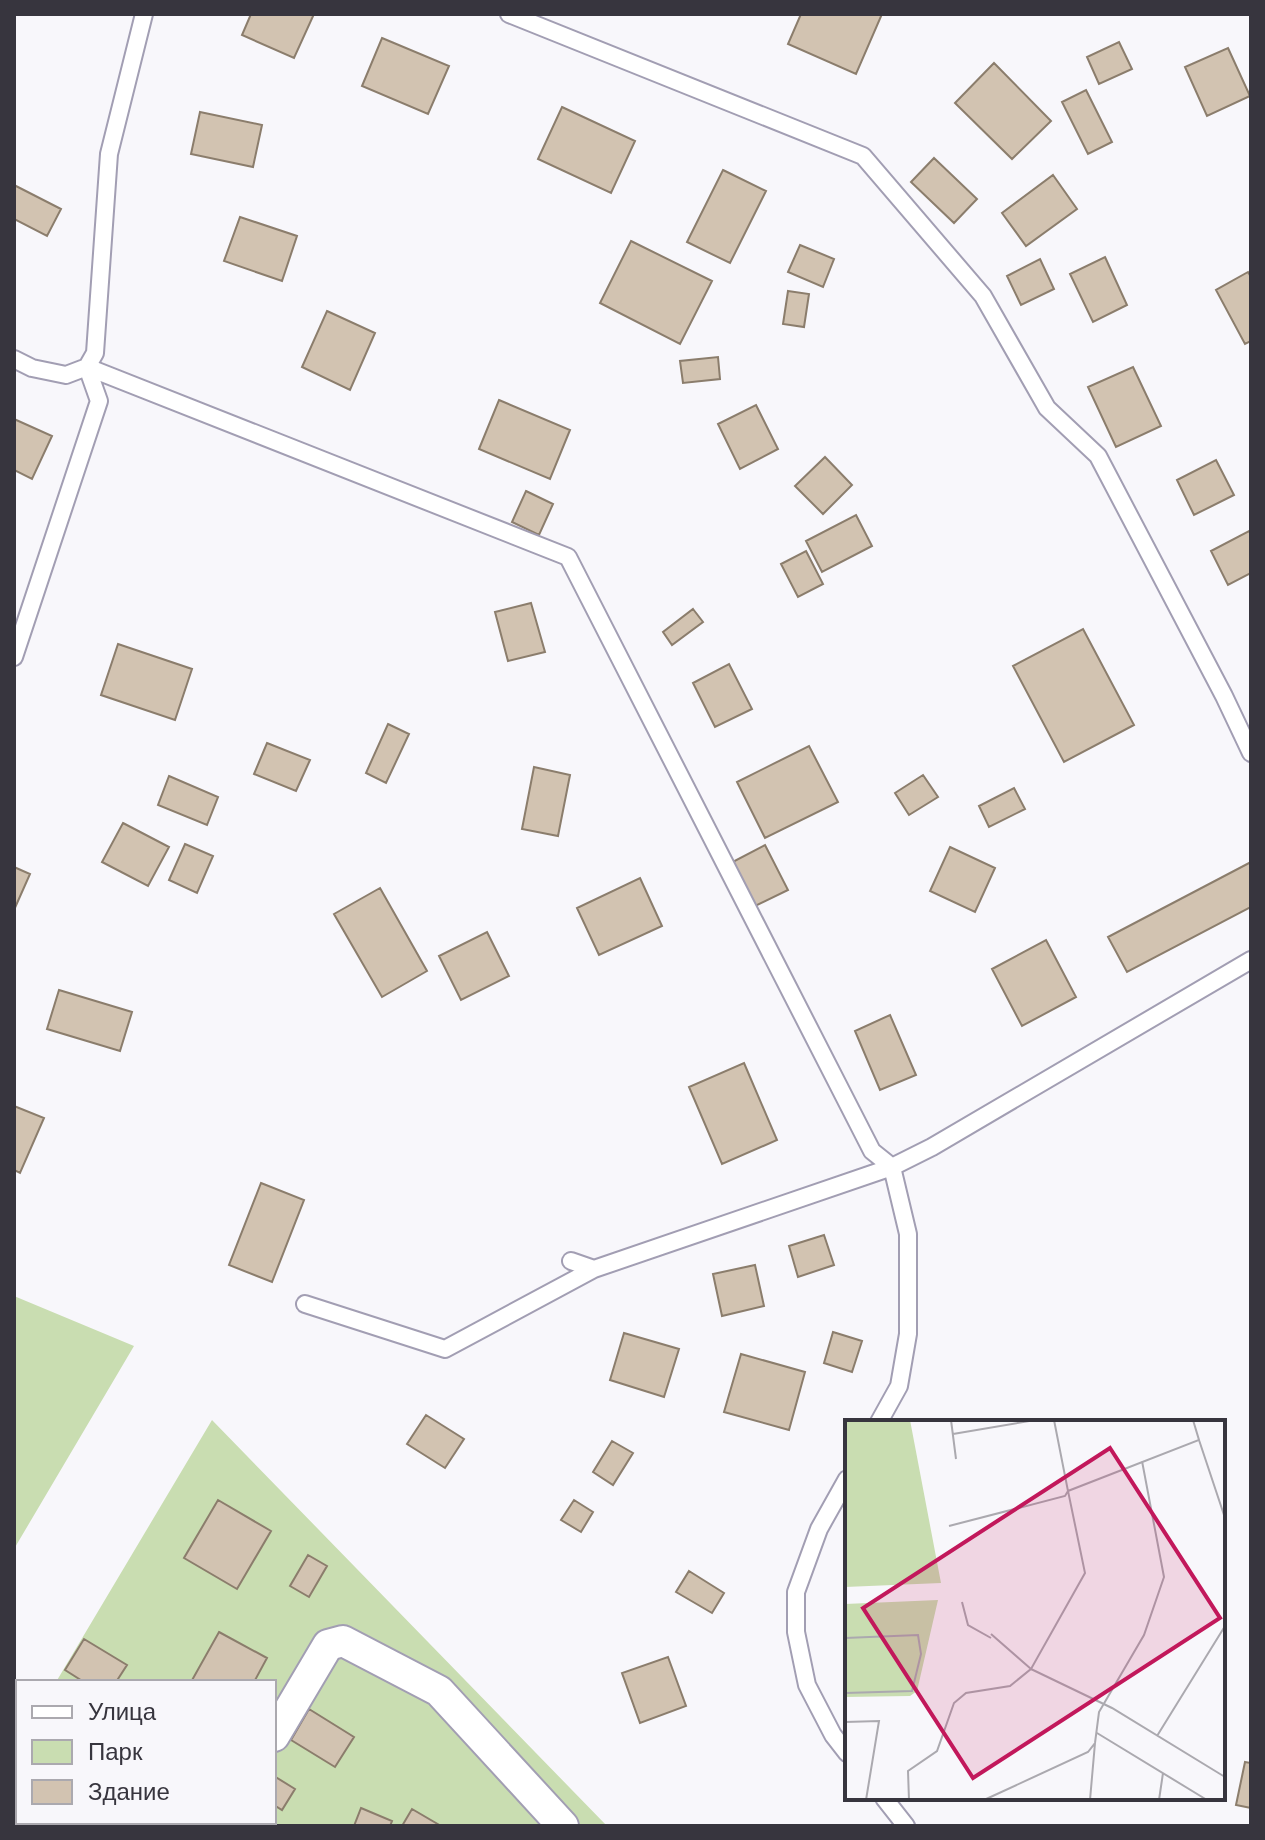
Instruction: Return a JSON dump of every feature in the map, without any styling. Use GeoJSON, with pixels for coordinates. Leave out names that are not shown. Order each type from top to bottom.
{"type":"FeatureCollection","features":[{"type":"Feature","properties":{"kind":"street"},"geometry":{"type":"LineString","coordinates":[[276,1733],[328,1645],[343,1641],[439,1691],[563,1826]]}},
{"type":"Feature","properties":{"kind":"lane"},"geometry":{"type":"LineString","coordinates":[[14,359],[32,368],[66,375],[87,367],[95,353],[109,154],[144,14]]}},
{"type":"Feature","properties":{"kind":"lane"},"geometry":{"type":"LineString","coordinates":[[509,14],[863,156],[983,296],[1047,408],[1098,456],[1251,753]]}},
{"type":"Feature","properties":{"kind":"lane"},"geometry":{"type":"LineString","coordinates":[[14,657],[99,401],[87,367]]}},
{"type":"Feature","properties":{"kind":"lane"},"geometry":{"type":"LineString","coordinates":[[87,367],[568,557],[872,1151],[892,1167],[908,1234],[908,1334],[899,1386],[880,1420]]}},
{"type":"Feature","properties":{"kind":"lane"},"geometry":{"type":"LineString","coordinates":[[305,1304],[445,1349],[594,1269],[892,1167],[932,1147],[1251,960]]}},
{"type":"Feature","properties":{"kind":"lane"},"geometry":{"type":"LineString","coordinates":[[571,1261],[594,1269]]}},
{"type":"Feature","properties":{"kind":"lane"},"geometry":{"type":"LineString","coordinates":[[845,1483],[819,1529],[796,1592],[796,1632],[807,1685],[833,1735],[845,1750]]}},
{"type":"Feature","properties":{"kind":"lane"},"geometry":{"type":"LineString","coordinates":[[886,1800],[906,1826]]}},
{"type":"Feature","properties":{"kind":"green space"},"geometry":{"type":"Polygon","coordinates":[[[14,1296],[134,1346],[14,1549],[14,1296]]]}},
{"type":"Feature","properties":{"kind":"green space"},"geometry":{"type":"Polygon","coordinates":[[[212,1420],[607,1826],[14,1826],[16,1748],[16,1824],[276,1824],[276,1680],[57,1680],[212,1420]]]}},
{"type":"Feature","properties":{"kind":"building"},"geometry":{"type":"Polygon","coordinates":[[[251,14],[314,14],[294,58],[242,35],[251,14]]]}},
{"type":"Feature","properties":{"kind":"building"},"geometry":{"type":"Polygon","coordinates":[[[801,14],[882,14],[856,74],[788,44],[801,14]]]}},
{"type":"Feature","properties":{"kind":"building"},"geometry":{"type":"Polygon","coordinates":[[[382,38],[449,66],[428,114],[362,86],[382,38]]]}},
{"type":"Feature","properties":{"kind":"building"},"geometry":{"type":"Polygon","coordinates":[[[1119,42],[1132,69],[1099,84],[1087,57],[1119,42]]]}},
{"type":"Feature","properties":{"kind":"building"},"geometry":{"type":"Polygon","coordinates":[[[1228,48],[1250,96],[1207,116],[1185,67],[1228,48]]]}},
{"type":"Feature","properties":{"kind":"building"},"geometry":{"type":"Polygon","coordinates":[[[994,63],[1051,121],[1012,159],[955,103],[994,63]]]}},
{"type":"Feature","properties":{"kind":"building"},"geometry":{"type":"Polygon","coordinates":[[[1086,90],[1112,142],[1088,154],[1062,102],[1086,90]]]}},
{"type":"Feature","properties":{"kind":"building"},"geometry":{"type":"Polygon","coordinates":[[[562,107],[635,141],[611,193],[538,159],[562,107]]]}},
{"type":"Feature","properties":{"kind":"building"},"geometry":{"type":"Polygon","coordinates":[[[200,112],[262,125],[253,167],[191,154],[200,112]]]}},
{"type":"Feature","properties":{"kind":"building"},"geometry":{"type":"Polygon","coordinates":[[[934,158],[977,199],[954,223],[911,182],[934,158]]]}},
{"type":"Feature","properties":{"kind":"building"},"geometry":{"type":"Polygon","coordinates":[[[723,170],[766,191],[730,263],[687,242],[723,170]]]}},
{"type":"Feature","properties":{"kind":"building"},"geometry":{"type":"Polygon","coordinates":[[[1053,175],[1077,209],[1026,246],[1002,213],[1053,175]]]}},
{"type":"Feature","properties":{"kind":"building"},"geometry":{"type":"Polygon","coordinates":[[[14,185],[61,209],[47,236],[14,219],[14,185]]]}},
{"type":"Feature","properties":{"kind":"building"},"geometry":{"type":"Polygon","coordinates":[[[240,217],[297,236],[282,281],[224,261],[240,217]]]}},
{"type":"Feature","properties":{"kind":"building"},"geometry":{"type":"Polygon","coordinates":[[[631,241],[712,281],[680,344],[600,303],[631,241]]]}},
{"type":"Feature","properties":{"kind":"building"},"geometry":{"type":"Polygon","coordinates":[[[800,245],[834,259],[823,287],[788,272],[800,245]]]}},
{"type":"Feature","properties":{"kind":"building"},"geometry":{"type":"Polygon","coordinates":[[[1105,257],[1127,305],[1093,322],[1070,274],[1105,257]]]}},
{"type":"Feature","properties":{"kind":"building"},"geometry":{"type":"Polygon","coordinates":[[[1040,259],[1054,289],[1021,305],[1007,276],[1040,259]]]}},
{"type":"Feature","properties":{"kind":"building"},"geometry":{"type":"Polygon","coordinates":[[[1248,272],[1251,277],[1251,341],[1245,344],[1216,290],[1248,272]]]}},
{"type":"Feature","properties":{"kind":"building"},"geometry":{"type":"Polygon","coordinates":[[[788,291],[809,294],[804,327],[783,324],[788,291]]]}},
{"type":"Feature","properties":{"kind":"building"},"geometry":{"type":"Polygon","coordinates":[[[327,311],[375,333],[350,390],[302,367],[327,311]]]}},
{"type":"Feature","properties":{"kind":"building"},"geometry":{"type":"Polygon","coordinates":[[[718,357],[720,379],[683,383],[680,361],[718,357]]]}},
{"type":"Feature","properties":{"kind":"building"},"geometry":{"type":"Polygon","coordinates":[[[1133,367],[1161,426],[1116,447],[1088,387],[1133,367]]]}},
{"type":"Feature","properties":{"kind":"building"},"geometry":{"type":"Polygon","coordinates":[[[499,400],[570,430],[550,479],[479,449],[499,400]]]}},
{"type":"Feature","properties":{"kind":"building"},"geometry":{"type":"Polygon","coordinates":[[[756,405],[778,449],[740,469],[718,424],[756,405]]]}},
{"type":"Feature","properties":{"kind":"building"},"geometry":{"type":"Polygon","coordinates":[[[14,419],[52,436],[32,479],[14,470],[14,419]]]}},
{"type":"Feature","properties":{"kind":"building"},"geometry":{"type":"Polygon","coordinates":[[[825,457],[852,485],[823,514],[795,486],[825,457]]]}},
{"type":"Feature","properties":{"kind":"building"},"geometry":{"type":"Polygon","coordinates":[[[1216,460],[1234,495],[1194,515],[1177,480],[1216,460]]]}},
{"type":"Feature","properties":{"kind":"building"},"geometry":{"type":"Polygon","coordinates":[[[526,491],[553,504],[539,535],[512,522],[526,491]]]}},
{"type":"Feature","properties":{"kind":"building"},"geometry":{"type":"Polygon","coordinates":[[[856,515],[872,546],[822,572],[806,541],[856,515]]]}},
{"type":"Feature","properties":{"kind":"building"},"geometry":{"type":"Polygon","coordinates":[[[1249,531],[1251,573],[1228,585],[1211,551],[1249,531]]]}},
{"type":"Feature","properties":{"kind":"building"},"geometry":{"type":"Polygon","coordinates":[[[806,551],[823,584],[798,597],[781,564],[806,551]]]}},
{"type":"Feature","properties":{"kind":"building"},"geometry":{"type":"Polygon","coordinates":[[[531,603],[545,652],[508,661],[495,612],[531,603]]]}},
{"type":"Feature","properties":{"kind":"building"},"geometry":{"type":"Polygon","coordinates":[[[693,609],[703,622],[672,645],[663,632],[693,609]]]}},
{"type":"Feature","properties":{"kind":"building"},"geometry":{"type":"Polygon","coordinates":[[[1083,629],[1134,725],[1064,762],[1013,666],[1083,629]]]}},
{"type":"Feature","properties":{"kind":"building"},"geometry":{"type":"Polygon","coordinates":[[[118,644],[192,669],[175,720],[101,695],[118,644]]]}},
{"type":"Feature","properties":{"kind":"building"},"geometry":{"type":"Polygon","coordinates":[[[729,664],[752,709],[715,727],[693,683],[729,664]]]}},
{"type":"Feature","properties":{"kind":"building"},"geometry":{"type":"Polygon","coordinates":[[[388,724],[409,734],[386,783],[366,773],[388,724]]]}},
{"type":"Feature","properties":{"kind":"building"},"geometry":{"type":"Polygon","coordinates":[[[267,743],[310,760],[296,791],[254,774],[267,743]]]}},
{"type":"Feature","properties":{"kind":"building"},"geometry":{"type":"Polygon","coordinates":[[[809,746],[838,802],[765,838],[737,782],[809,746]]]}},
{"type":"Feature","properties":{"kind":"building"},"geometry":{"type":"Polygon","coordinates":[[[534,767],[570,775],[558,836],[522,829],[534,767]]]}},
{"type":"Feature","properties":{"kind":"building"},"geometry":{"type":"Polygon","coordinates":[[[923,775],[938,797],[909,815],[895,793],[923,775]]]}},
{"type":"Feature","properties":{"kind":"building"},"geometry":{"type":"Polygon","coordinates":[[[169,776],[218,797],[207,825],[158,805],[169,776]]]}},
{"type":"Feature","properties":{"kind":"building"},"geometry":{"type":"Polygon","coordinates":[[[1014,788],[1025,809],[989,827],[979,806],[1014,788]]]}},
{"type":"Feature","properties":{"kind":"building"},"geometry":{"type":"Polygon","coordinates":[[[123,823],[169,847],[148,886],[102,862],[123,823]]]}},
{"type":"Feature","properties":{"kind":"building"},"geometry":{"type":"Polygon","coordinates":[[[185,844],[213,856],[197,893],[169,880],[185,844]]]}},
{"type":"Feature","properties":{"kind":"building"},"geometry":{"type":"Polygon","coordinates":[[[765,845],[788,890],[747,910],[725,866],[765,845]]]}},
{"type":"Feature","properties":{"kind":"building"},"geometry":{"type":"Polygon","coordinates":[[[950,847],[995,868],[975,912],[930,891],[950,847]]]}},
{"type":"Feature","properties":{"kind":"building"},"geometry":{"type":"Polygon","coordinates":[[[1251,862],[1251,907],[1127,972],[1108,937],[1251,862]]]}},
{"type":"Feature","properties":{"kind":"building"},"geometry":{"type":"Polygon","coordinates":[[[14,867],[30,874],[14,910],[14,867]]]}},
{"type":"Feature","properties":{"kind":"building"},"geometry":{"type":"Polygon","coordinates":[[[640,878],[662,926],[599,955],[577,908],[640,878]]]}},
{"type":"Feature","properties":{"kind":"building"},"geometry":{"type":"Polygon","coordinates":[[[380,888],[427,971],[382,997],[334,914],[380,888]]]}},
{"type":"Feature","properties":{"kind":"building"},"geometry":{"type":"Polygon","coordinates":[[[487,932],[509,976],[461,1000],[439,956],[487,932]]]}},
{"type":"Feature","properties":{"kind":"building"},"geometry":{"type":"Polygon","coordinates":[[[1046,940],[1076,997],[1022,1026],[992,969],[1046,940]]]}},
{"type":"Feature","properties":{"kind":"building"},"geometry":{"type":"Polygon","coordinates":[[[59,990],[132,1012],[120,1051],[47,1029],[59,990]]]}},
{"type":"Feature","properties":{"kind":"building"},"geometry":{"type":"Polygon","coordinates":[[[890,1015],[916,1075],[880,1090],[855,1031],[890,1015]]]}},
{"type":"Feature","properties":{"kind":"building"},"geometry":{"type":"Polygon","coordinates":[[[744,1063],[777,1140],[722,1164],[689,1087],[744,1063]]]}},
{"type":"Feature","properties":{"kind":"building"},"geometry":{"type":"Polygon","coordinates":[[[14,1106],[44,1118],[20,1173],[14,1170],[14,1106]]]}},
{"type":"Feature","properties":{"kind":"building"},"geometry":{"type":"Polygon","coordinates":[[[261,1183],[304,1200],[272,1282],[229,1265],[261,1183]]]}},
{"type":"Feature","properties":{"kind":"building"},"geometry":{"type":"Polygon","coordinates":[[[824,1235],[834,1265],[798,1277],[789,1246],[824,1235]]]}},
{"type":"Feature","properties":{"kind":"building"},"geometry":{"type":"Polygon","coordinates":[[[755,1265],[764,1306],[722,1316],[713,1274],[755,1265]]]}},
{"type":"Feature","properties":{"kind":"building"},"geometry":{"type":"Polygon","coordinates":[[[833,1332],[862,1341],[852,1372],[824,1363],[833,1332]]]}},
{"type":"Feature","properties":{"kind":"building"},"geometry":{"type":"Polygon","coordinates":[[[624,1333],[679,1349],[664,1397],[610,1380],[624,1333]]]}},
{"type":"Feature","properties":{"kind":"building"},"geometry":{"type":"Polygon","coordinates":[[[741,1354],[805,1372],[789,1430],[724,1412],[741,1354]]]}},
{"type":"Feature","properties":{"kind":"building"},"geometry":{"type":"Polygon","coordinates":[[[426,1415],[464,1439],[445,1468],[407,1444],[426,1415]]]}},
{"type":"Feature","properties":{"kind":"building"},"geometry":{"type":"Polygon","coordinates":[[[612,1441],[633,1453],[613,1485],[593,1472],[612,1441]]]}},
{"type":"Feature","properties":{"kind":"building"},"geometry":{"type":"Polygon","coordinates":[[[218,1500],[271,1531],[237,1589],[184,1558],[218,1500]]]}},
{"type":"Feature","properties":{"kind":"building"},"geometry":{"type":"Polygon","coordinates":[[[574,1500],[593,1512],[581,1532],[561,1520],[574,1500]]]}},
{"type":"Feature","properties":{"kind":"building"},"geometry":{"type":"Polygon","coordinates":[[[308,1555],[327,1566],[309,1597],[290,1586],[308,1555]]]}},
{"type":"Feature","properties":{"kind":"building"},"geometry":{"type":"Polygon","coordinates":[[[689,1571],[724,1593],[712,1613],[676,1592],[689,1571]]]}},
{"type":"Feature","properties":{"kind":"building"},"geometry":{"type":"Polygon","coordinates":[[[219,1632],[267,1658],[255,1680],[192,1680],[219,1632]]]}},
{"type":"Feature","properties":{"kind":"building"},"geometry":{"type":"Polygon","coordinates":[[[84,1639],[127,1665],[117,1680],[81,1680],[65,1670],[84,1639]]]}},
{"type":"Feature","properties":{"kind":"building"},"geometry":{"type":"Polygon","coordinates":[[[668,1657],[686,1706],[640,1723],[622,1673],[668,1657]]]}},
{"type":"Feature","properties":{"kind":"building"},"geometry":{"type":"Polygon","coordinates":[[[309,1709],[354,1737],[335,1767],[291,1740],[309,1709]]]}},
{"type":"Feature","properties":{"kind":"building"},"geometry":{"type":"Polygon","coordinates":[[[1245,1762],[1251,1763],[1251,1808],[1236,1805],[1245,1762]]]}},
{"type":"Feature","properties":{"kind":"building"},"geometry":{"type":"Polygon","coordinates":[[[276,1777],[295,1789],[282,1810],[276,1806],[276,1777]]]}},
{"type":"Feature","properties":{"kind":"building"},"geometry":{"type":"Polygon","coordinates":[[[361,1808],[392,1821],[390,1826],[354,1826],[361,1808]]]}},
{"type":"Feature","properties":{"kind":"building"},"geometry":{"type":"Polygon","coordinates":[[[412,1809],[441,1826],[402,1826],[412,1809]]]}}]}
